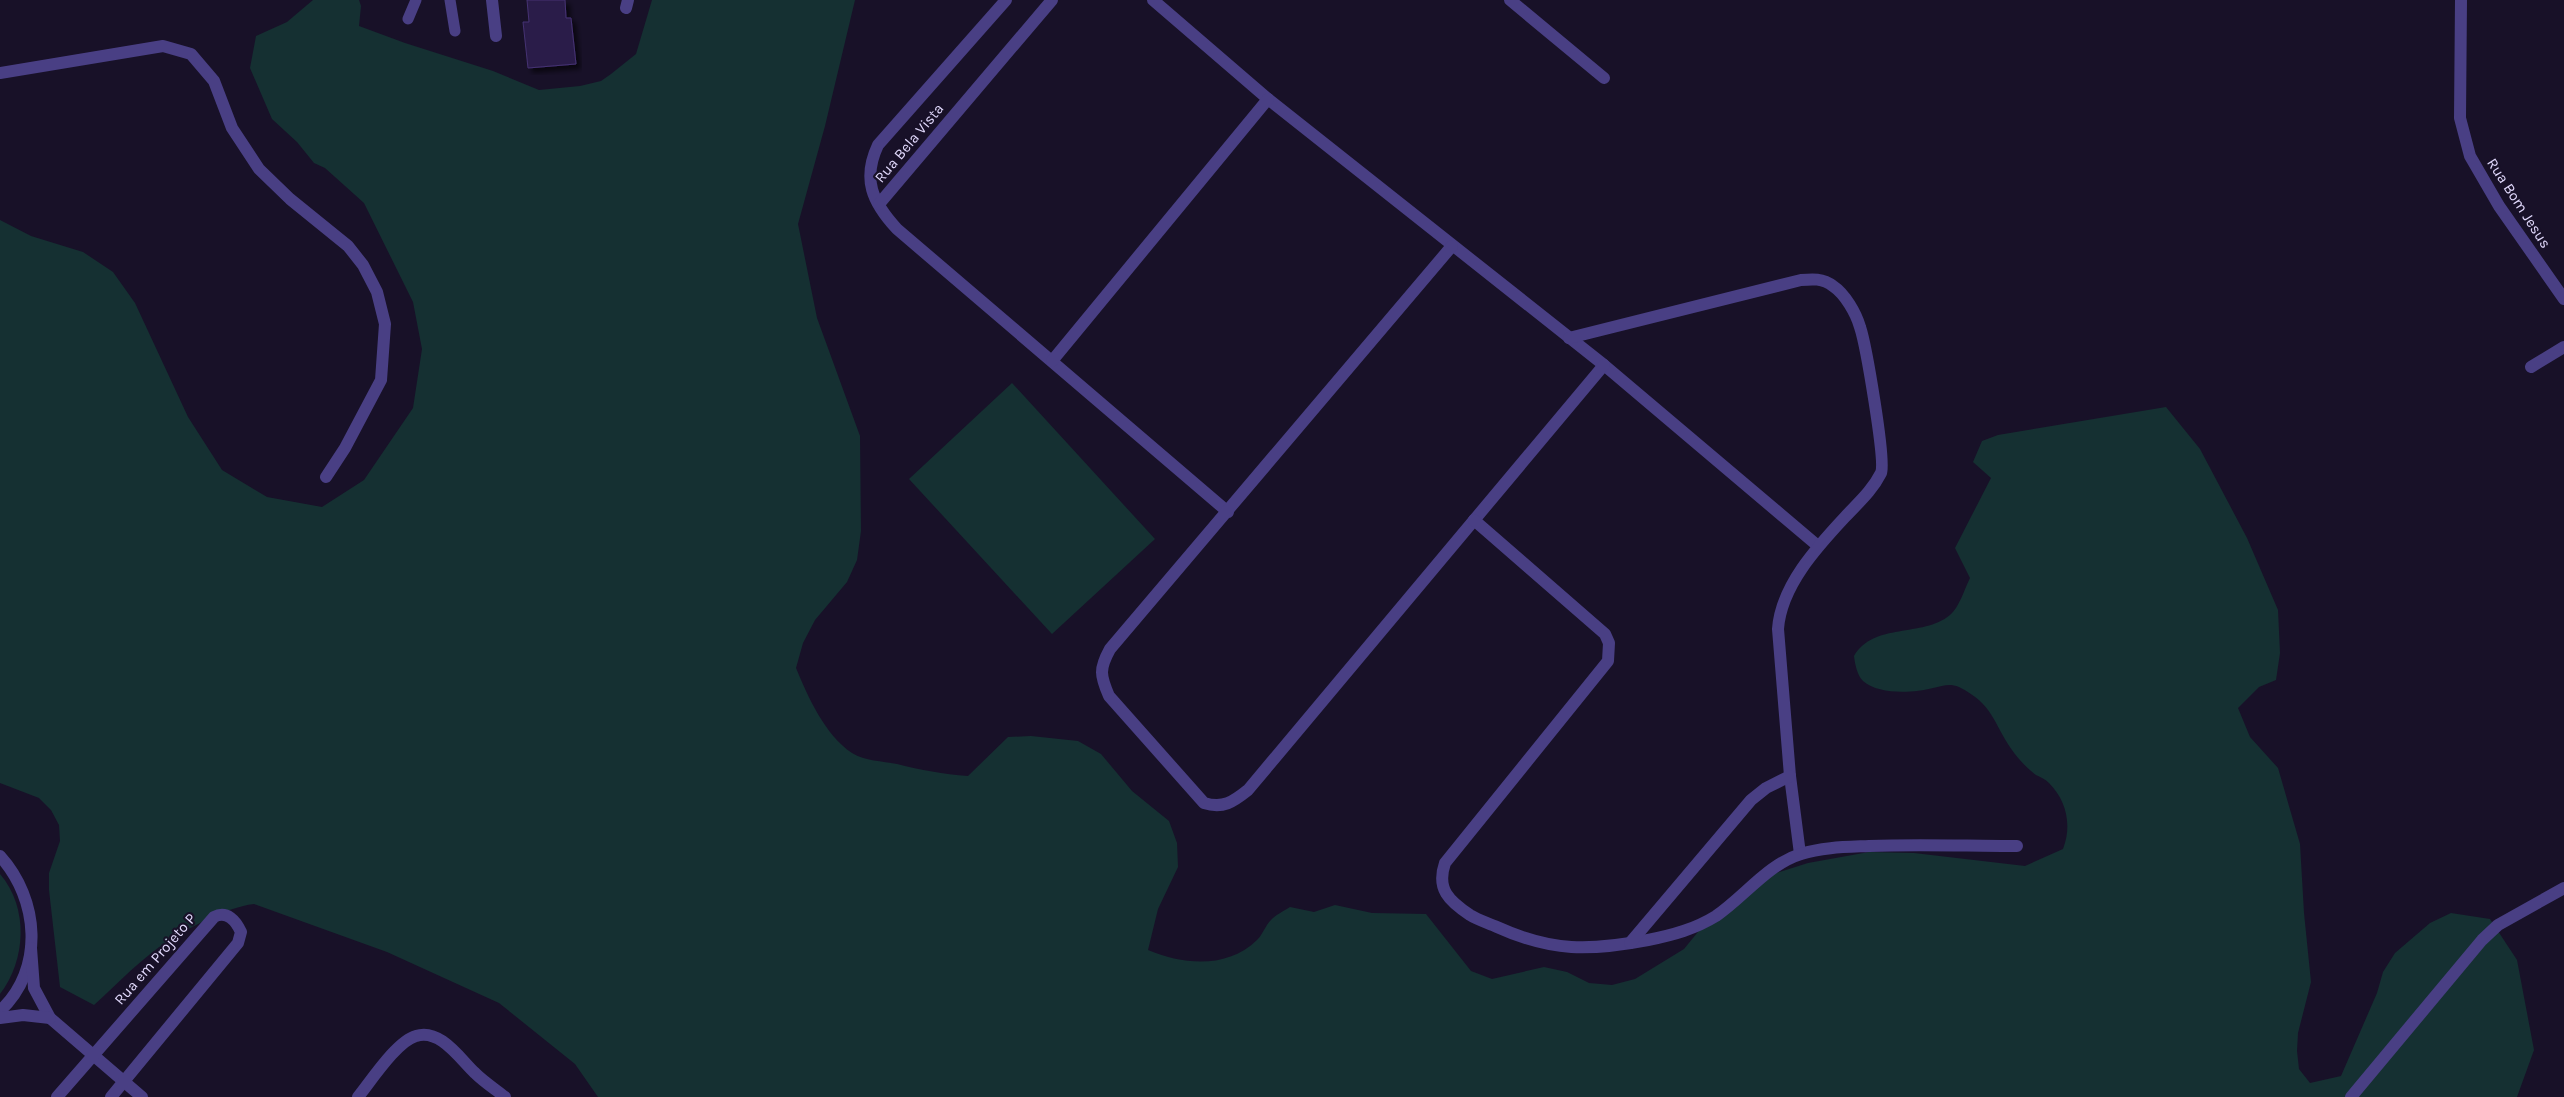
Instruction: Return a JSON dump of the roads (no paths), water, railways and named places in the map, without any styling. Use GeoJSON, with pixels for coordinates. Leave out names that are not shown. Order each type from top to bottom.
{"type":"FeatureCollection","features":[{"type":"Feature","properties":{"kind":"street"},"geometry":{"type":"LineString","coordinates":[[492,0],[496,36]]}},
{"type":"Feature","properties":{"kind":"street","name":"Rua Bela Vista"},"geometry":{"type":"LineString","coordinates":[[1006,0],[878,145],[870,162],[869,177],[879,204],[1052,0]]}},
{"type":"Feature","properties":{"kind":"street"},"geometry":{"type":"LineString","coordinates":[[1153,0],[1268,99],[1604,365],[1818,546]]}},
{"type":"Feature","properties":{"kind":"street"},"geometry":{"type":"LineString","coordinates":[[1510,0],[1604,78]]}},
{"type":"Feature","properties":{"kind":"street","name":"Rua Bom Jesus"},"geometry":{"type":"LineString","coordinates":[[2462,0],[2460,118],[2470,156],[2499,206],[2564,298]]}},
{"type":"Feature","properties":{"kind":"street"},"geometry":{"type":"LineString","coordinates":[[0,73],[163,46],[192,54],[214,81],[232,128],[259,169],[290,199],[348,246],[363,265],[377,292],[385,324],[381,380],[346,448],[326,477]]}},
{"type":"Feature","properties":{"kind":"street"},"geometry":{"type":"LineString","coordinates":[[1052,361],[1268,99]]}},
{"type":"Feature","properties":{"kind":"street"},"geometry":{"type":"LineString","coordinates":[[879,204],[897,229],[1228,512]]}},
{"type":"Feature","properties":{"kind":"street"},"geometry":{"type":"LineString","coordinates":[[1452,246],[1110,649],[1101,666],[1103,680],[1110,696],[1204,803],[1224,806],[1235,801],[1248,790],[1604,365]]}},
{"type":"Feature","properties":{"kind":"street"},"geometry":{"type":"LineString","coordinates":[[1569,338],[1801,280],[1818,279],[1833,285],[1845,299],[1860,326],[1882,449],[1882,470],[1873,487],[1818,546],[1788,592],[1779,612],[1778,629],[1790,776],[1800,854]]}},
{"type":"Feature","properties":{"kind":"street"},"geometry":{"type":"LineString","coordinates":[[2531,367],[2564,346]]}},
{"type":"Feature","properties":{"kind":"street"},"geometry":{"type":"LineString","coordinates":[[1474,520],[1605,634],[1610,652],[1608,661],[1446,863],[1441,876],[1443,888],[1451,901],[1472,916],[1527,941],[1555,946],[1588,948],[1630,943],[1699,926],[1718,914],[1777,867],[1800,854],[1834,848],[1894,845],[2017,846]]}},
{"type":"Feature","properties":{"kind":"street"},"geometry":{"type":"LineString","coordinates":[[1630,943],[1750,800],[1766,788],[1790,776]]}},
{"type":"Feature","properties":{"kind":"street"},"geometry":{"type":"LineString","coordinates":[[0,856],[16,876],[27,899],[32,923],[34,988],[50,1018],[142,1097]]}},
{"type":"Feature","properties":{"kind":"street"},"geometry":{"type":"LineString","coordinates":[[2352,1097],[2482,940],[2498,925],[2564,888]]}},
{"type":"Feature","properties":{"kind":"street","name":"Rua em Projeto P"},"geometry":{"type":"LineString","coordinates":[[57,1097],[214,917],[223,914],[234,920],[241,932],[238,943],[111,1097]]}},
{"type":"Feature","properties":{"kind":"street"},"geometry":{"type":"LineString","coordinates":[[0,1011],[14,995],[25,972],[32,948]]}},
{"type":"Feature","properties":{"kind":"street"},"geometry":{"type":"LineString","coordinates":[[0,1018],[23,1015],[50,1018]]}},
{"type":"Feature","properties":{"kind":"street"},"geometry":{"type":"LineString","coordinates":[[358,1097],[401,1046],[416,1036],[429,1035],[444,1042],[476,1074],[505,1097]]}},
{"type":"Feature","properties":{"kind":"lane"},"geometry":{"type":"LineString","coordinates":[[408,19],[416,0]]}},
{"type":"Feature","properties":{"kind":"lane"},"geometry":{"type":"LineString","coordinates":[[450,0],[455,31]]}}]}
